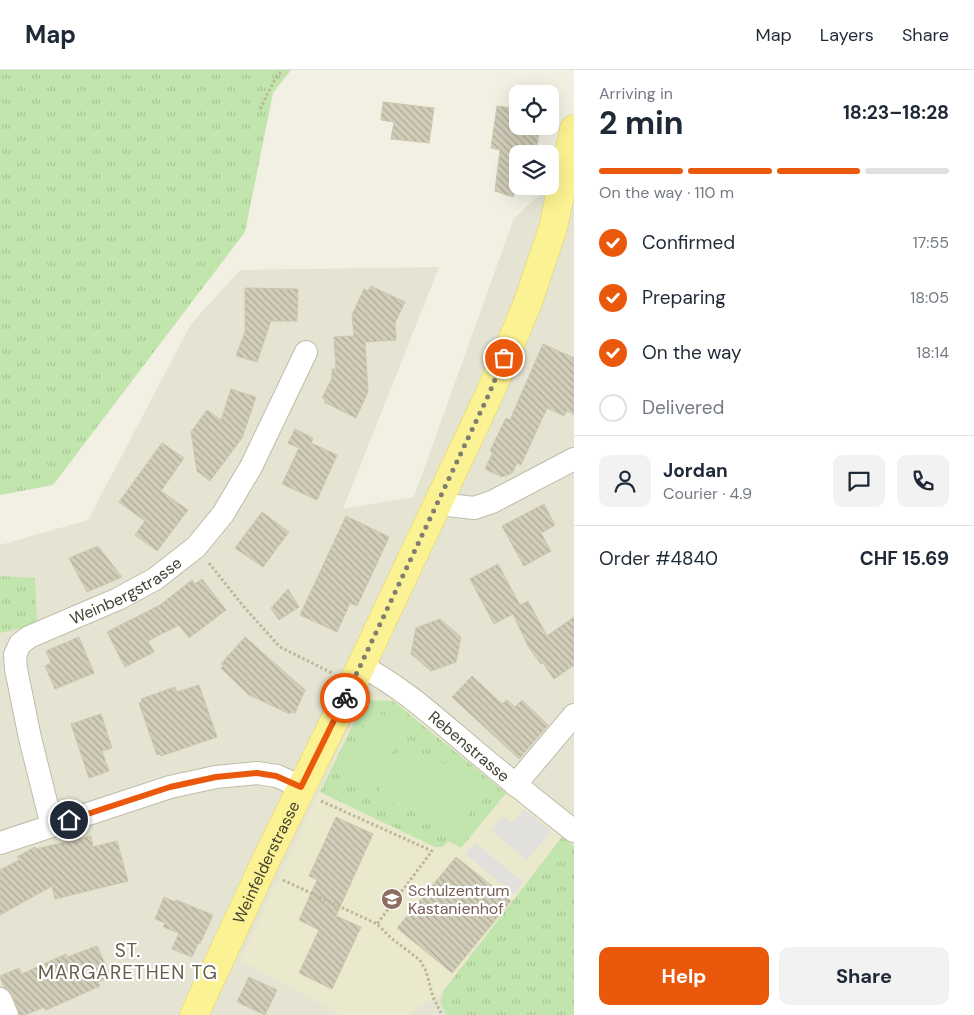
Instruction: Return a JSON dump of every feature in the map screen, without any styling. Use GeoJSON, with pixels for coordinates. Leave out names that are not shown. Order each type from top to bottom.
{"type":"FeatureCollection","features":[{"type":"Feature","properties":{"kind":"main road","name":"Weinfelderstrasse"},"geometry":{"type":"LineString","coordinates":[[194,1015],[489,394],[528,302],[553,228],[574,129]]}},
{"type":"Feature","properties":{"kind":"street","name":"Weinbergstrasse"},"geometry":{"type":"LineString","coordinates":[[52,826],[30,738],[16,669],[15,655],[20,644],[29,637],[118,599],[155,579],[196,547],[223,514],[250,467],[306,352]]}},
{"type":"Feature","properties":{"kind":"street"},"geometry":{"type":"LineString","coordinates":[[439,501],[460,507],[474,508],[492,502],[574,459]]}},
{"type":"Feature","properties":{"kind":"street","name":"Rebenstrasse"},"geometry":{"type":"LineString","coordinates":[[357,675],[390,683],[432,714],[515,785],[574,831]]}},
{"type":"Feature","properties":{"kind":"street"},"geometry":{"type":"LineString","coordinates":[[515,785],[574,715]]}},
{"type":"Feature","properties":{"kind":"street"},"geometry":{"type":"LineString","coordinates":[[0,843],[170,787],[216,777],[257,773],[276,776],[300,789]]}},
{"type":"Feature","properties":{"kind":"street"},"geometry":{"type":"LineString","coordinates":[[0,998],[7,1015]]}},
{"type":"Feature","properties":{"kind":"path"},"geometry":{"type":"LineString","coordinates":[[260,109],[274,81],[282,70]]}},
{"type":"Feature","properties":{"kind":"path"},"geometry":{"type":"LineString","coordinates":[[196,547],[244,607],[280,647],[357,675]]}},
{"type":"Feature","properties":{"kind":"path"},"geometry":{"type":"LineString","coordinates":[[300,789],[432,851],[377,924]]}},
{"type":"Feature","properties":{"kind":"path"},"geometry":{"type":"LineString","coordinates":[[276,876],[377,924],[391,938],[420,960],[426,971],[433,997],[442,1015]]}},
{"type":"Feature","properties":{"kind":"shaded area"},"geometry":{"type":"Polygon","coordinates":[[[574,163],[574,1015],[0,1015],[0,545],[88,520],[191,324],[240,270],[439,267],[343,509],[414,497],[514,218],[539,195],[559,195],[559,177],[574,163]]]}},
{"type":"Feature","properties":{"kind":"shaded area","name":"Schulzentrum Kastanienhof"},"geometry":{"type":"Polygon","coordinates":[[[377,695],[395,699],[562,837],[440,994],[407,1015],[341,1015],[240,960],[360,704],[367,697],[377,695]]]}},
{"type":"Feature","properties":{"kind":"shaded area"},"geometry":{"type":"Polygon","coordinates":[[[524,809],[551,831],[527,860],[491,830],[503,816],[512,823],[524,809]]]}},
{"type":"Feature","properties":{"kind":"shaded area"},"geometry":{"type":"Polygon","coordinates":[[[475,843],[523,882],[514,894],[465,854],[475,843]]]}},
{"type":"Feature","properties":{"kind":"green space"},"geometry":{"type":"Polygon","coordinates":[[[0,70],[291,70],[273,93],[245,232],[53,485],[0,495],[0,70]]]}},
{"type":"Feature","properties":{"kind":"green space"},"geometry":{"type":"Polygon","coordinates":[[[0,576],[35,578],[37,625],[0,633],[0,576]]]}},
{"type":"Feature","properties":{"kind":"green space"},"geometry":{"type":"Polygon","coordinates":[[[365,700],[393,701],[506,793],[461,848],[448,841],[443,847],[435,847],[320,792],[365,700]]]}},
{"type":"Feature","properties":{"kind":"green space"},"geometry":{"type":"Polygon","coordinates":[[[371,709],[405,725],[374,793],[339,777],[371,709]]]}},
{"type":"Feature","properties":{"kind":"green space"},"geometry":{"type":"Polygon","coordinates":[[[401,744],[484,782],[460,834],[377,795],[401,744]]]}},
{"type":"Feature","properties":{"kind":"green space"},"geometry":{"type":"Polygon","coordinates":[[[562,837],[574,846],[574,1015],[446,1015],[440,1000],[445,989],[562,837]]]}},
{"type":"Feature","properties":{"kind":"building"},"geometry":{"type":"Polygon","coordinates":[[[383,102],[434,108],[429,143],[391,139],[394,122],[381,120],[383,102]]]}},
{"type":"Feature","properties":{"kind":"building"},"geometry":{"type":"Polygon","coordinates":[[[497,106],[509,108],[509,135],[538,135],[537,145],[509,145],[509,195],[514,195],[513,197],[495,191],[500,150],[491,148],[497,106]]]}},
{"type":"Feature","properties":{"kind":"building"},"geometry":{"type":"Polygon","coordinates":[[[371,286],[405,302],[395,323],[396,340],[365,342],[368,392],[356,418],[324,402],[326,400],[322,398],[332,378],[332,369],[336,369],[334,337],[354,336],[352,315],[364,289],[368,291],[371,286]]]}},
{"type":"Feature","properties":{"kind":"building"},"geometry":{"type":"Polygon","coordinates":[[[245,288],[298,289],[297,321],[271,321],[257,362],[236,356],[245,332],[245,288]]]}},
{"type":"Feature","properties":{"kind":"building"},"geometry":{"type":"Polygon","coordinates":[[[543,344],[574,358],[574,414],[567,411],[564,416],[547,408],[521,465],[517,463],[512,473],[502,477],[485,469],[493,452],[490,451],[506,418],[510,420],[543,344]]]}},
{"type":"Feature","properties":{"kind":"building"},"geometry":{"type":"Polygon","coordinates":[[[231,389],[256,397],[242,438],[210,481],[197,471],[191,432],[207,410],[221,420],[231,389]]]}},
{"type":"Feature","properties":{"kind":"building"},"geometry":{"type":"Polygon","coordinates":[[[295,429],[313,438],[311,443],[337,455],[317,500],[282,484],[299,448],[288,443],[295,429]]]}},
{"type":"Feature","properties":{"kind":"building"},"geometry":{"type":"Polygon","coordinates":[[[162,443],[184,458],[161,491],[188,510],[157,551],[135,535],[145,521],[119,502],[162,443]]]}},
{"type":"Feature","properties":{"kind":"building"},"geometry":{"type":"Polygon","coordinates":[[[544,504],[555,525],[541,533],[551,551],[524,566],[502,526],[544,504]]]}},
{"type":"Feature","properties":{"kind":"building"},"geometry":{"type":"Polygon","coordinates":[[[262,512],[289,532],[263,567],[235,548],[262,512]]]}},
{"type":"Feature","properties":{"kind":"building"},"geometry":{"type":"Polygon","coordinates":[[[346,516],[389,537],[357,606],[350,603],[337,632],[300,615],[346,516]]]}},
{"type":"Feature","properties":{"kind":"building"},"geometry":{"type":"Polygon","coordinates":[[[98,546],[122,577],[87,592],[69,558],[98,546]]]}},
{"type":"Feature","properties":{"kind":"building"},"geometry":{"type":"Polygon","coordinates":[[[498,564],[520,605],[528,601],[547,636],[574,617],[574,665],[554,679],[529,648],[513,614],[494,624],[470,579],[498,564]]]}},
{"type":"Feature","properties":{"kind":"building"},"geometry":{"type":"Polygon","coordinates":[[[202,579],[226,610],[189,638],[179,625],[148,641],[154,652],[125,667],[107,632],[160,605],[192,580],[195,584],[202,579]]]}},
{"type":"Feature","properties":{"kind":"building"},"geometry":{"type":"Polygon","coordinates":[[[288,589],[299,607],[279,620],[271,608],[288,589]]]}},
{"type":"Feature","properties":{"kind":"building"},"geometry":{"type":"Polygon","coordinates":[[[440,619],[461,637],[456,662],[431,671],[411,654],[416,628],[440,619]]]}},
{"type":"Feature","properties":{"kind":"building"},"geometry":{"type":"Polygon","coordinates":[[[79,637],[94,673],[55,689],[45,666],[51,663],[46,651],[79,637]]]}},
{"type":"Feature","properties":{"kind":"building"},"geometry":{"type":"Polygon","coordinates":[[[245,637],[305,690],[295,713],[291,712],[290,714],[249,695],[221,668],[223,666],[221,664],[245,637]]]}},
{"type":"Feature","properties":{"kind":"building"},"geometry":{"type":"Polygon","coordinates":[[[472,676],[502,704],[507,700],[515,707],[522,700],[548,725],[519,759],[452,697],[472,676]]]}},
{"type":"Feature","properties":{"kind":"building"},"geometry":{"type":"Polygon","coordinates":[[[199,685],[217,737],[161,756],[160,754],[157,755],[139,703],[142,702],[141,699],[175,687],[177,692],[199,685]]]}},
{"type":"Feature","properties":{"kind":"building"},"geometry":{"type":"Polygon","coordinates":[[[101,714],[112,748],[102,751],[109,771],[89,778],[71,724],[101,714]]]}},
{"type":"Feature","properties":{"kind":"building"},"geometry":{"type":"Polygon","coordinates":[[[336,817],[373,834],[336,916],[361,927],[332,989],[299,973],[319,930],[299,920],[317,880],[309,876],[336,817]]]}},
{"type":"Feature","properties":{"kind":"building"},"geometry":{"type":"Polygon","coordinates":[[[91,836],[93,847],[117,841],[128,881],[55,899],[52,886],[0,915],[0,870],[19,860],[17,857],[35,847],[36,849],[91,836]]]}},
{"type":"Feature","properties":{"kind":"building"},"geometry":{"type":"Polygon","coordinates":[[[456,857],[511,901],[452,973],[397,928],[456,857]]]}},
{"type":"Feature","properties":{"kind":"building"},"geometry":{"type":"Polygon","coordinates":[[[164,897],[213,915],[192,957],[172,949],[179,933],[163,927],[165,923],[155,919],[164,897]]]}},
{"type":"Feature","properties":{"kind":"building"},"geometry":{"type":"Polygon","coordinates":[[[97,946],[111,977],[98,982],[100,986],[46,1010],[44,1007],[25,1015],[20,1015],[12,994],[4,987],[0,976],[19,968],[22,974],[66,954],[67,957],[97,946]]]}},
{"type":"Feature","properties":{"kind":"building"},"geometry":{"type":"Polygon","coordinates":[[[249,977],[277,990],[265,1015],[237,1002],[249,977]]]}},
{"type":"Feature","properties":{"kind":"way so far"},"geometry":{"type":"LineString","coordinates":[[345,698],[489,394],[504,358]]}},
{"type":"Feature","properties":{"kind":"place","name":"Schulzentrum Kastanienhof"},"geometry":{"type":"Point","coordinates":[392,899]}},
{"type":"Feature","properties":{"kind":"district","name":"ST. MARGARETHEN TG"},"geometry":{"type":"Point","coordinates":[128,961]}},
{"type":"Feature","properties":{"kind":"route"},"geometry":{"type":"LineString","coordinates":[[69,820],[170,787],[216,777],[257,773],[276,776],[301,787],[345,698]]}}]}
